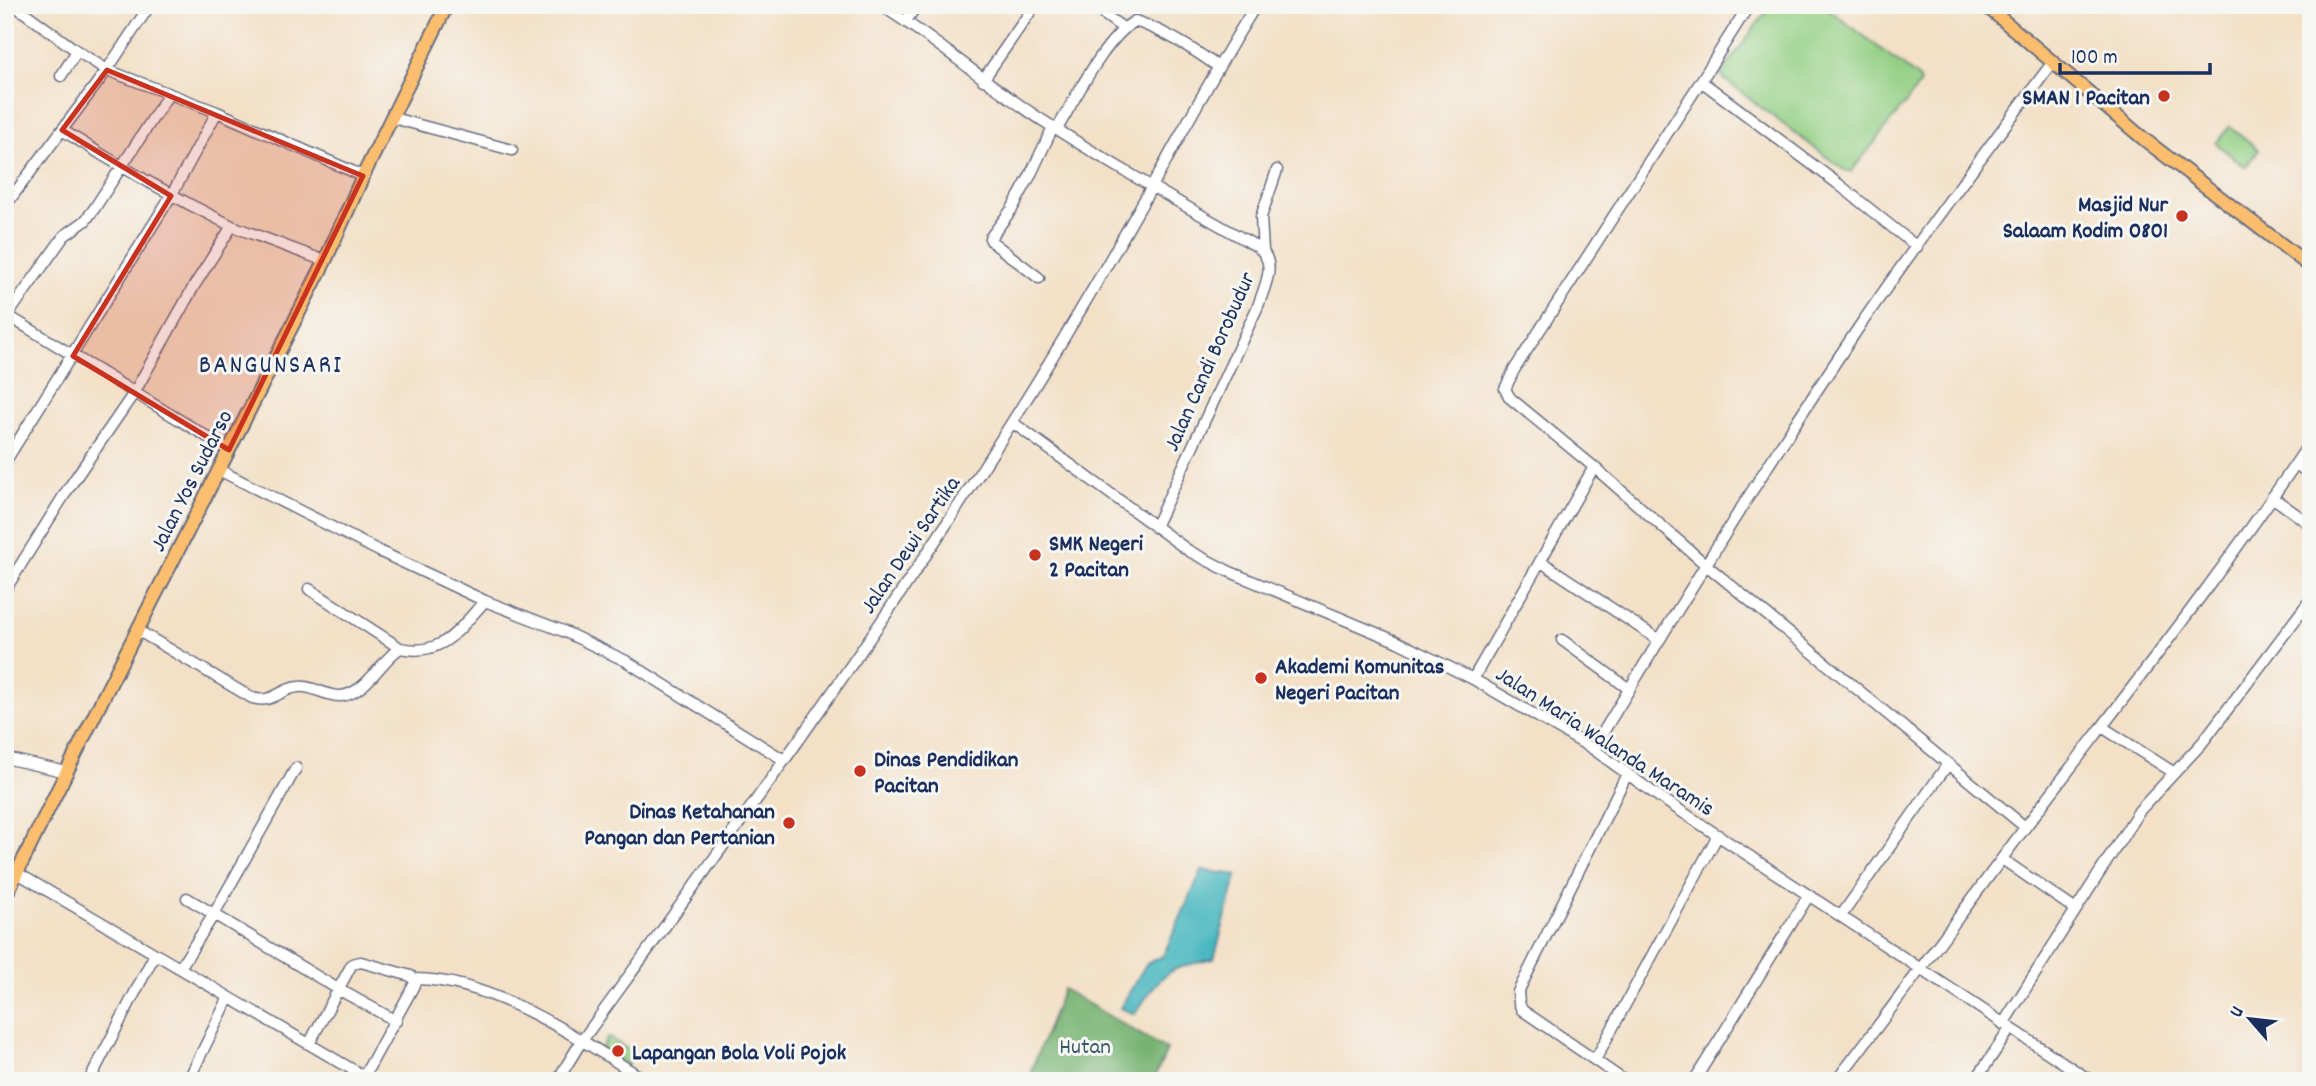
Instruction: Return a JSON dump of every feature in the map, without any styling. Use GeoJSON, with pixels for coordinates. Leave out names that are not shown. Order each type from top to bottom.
{"type":"FeatureCollection","features":[{"type":"Feature","properties":{"kind":"main road","name":"Jalan Yos Sudarso"},"geometry":{"type":"LineString","coordinates":[[5,897],[19,874],[66,772],[325,261],[363,176],[447,5]]}},
{"type":"Feature","properties":{"kind":"main road"},"geometry":{"type":"LineString","coordinates":[[1985,5],[2001,10],[2053,62],[2145,140],[2311,267]]}},
{"type":"Feature","properties":{"kind":"street"},"geometry":{"type":"LineString","coordinates":[[14,5],[76,51],[107,70],[217,113],[363,176]]}},
{"type":"Feature","properties":{"kind":"street"},"geometry":{"type":"LineString","coordinates":[[5,206],[10,190],[62,130],[107,70],[150,5]]}},
{"type":"Feature","properties":{"kind":"street","name":"Jalan Candi Borobudur"},"geometry":{"type":"LineString","coordinates":[[880,5],[906,21],[983,80],[1055,128],[1263,251],[1270,262],[1258,306],[1155,527]]}},
{"type":"Feature","properties":{"kind":"street"},"geometry":{"type":"LineString","coordinates":[[906,21],[917,5]]}},
{"type":"Feature","properties":{"kind":"street"},"geometry":{"type":"LineString","coordinates":[[983,80],[1035,5]]}},
{"type":"Feature","properties":{"kind":"street"},"geometry":{"type":"LineString","coordinates":[[1091,5],[1123,28]]}},
{"type":"Feature","properties":{"kind":"street","name":"Jalan Dewi Sartika"},"geometry":{"type":"LineString","coordinates":[[557,1081],[581,1042],[784,761],[889,610],[1012,422],[1081,310],[1217,66],[1256,5]]}},
{"type":"Feature","properties":{"kind":"street"},"geometry":{"type":"LineString","coordinates":[[1749,5],[1514,370],[1505,389],[1510,398],[1705,564],[2025,827]]}},
{"type":"Feature","properties":{"kind":"street"},"geometry":{"type":"LineString","coordinates":[[1040,278],[992,242],[990,237],[1012,209],[1055,128],[1123,28],[1135,21],[1149,26],[1194,50],[1217,66]]}},
{"type":"Feature","properties":{"kind":"street"},"geometry":{"type":"LineString","coordinates":[[61,76],[76,51]]}},
{"type":"Feature","properties":{"kind":"street"},"geometry":{"type":"LineString","coordinates":[[1592,749],[1705,564],[1859,328],[2053,62]]}},
{"type":"Feature","properties":{"kind":"street"},"geometry":{"type":"LineString","coordinates":[[1701,81],[1917,247]]}},
{"type":"Feature","properties":{"kind":"street"},"geometry":{"type":"LineString","coordinates":[[168,95],[122,169],[85,221],[58,243],[6,316],[229,450]]}},
{"type":"Feature","properties":{"kind":"street"},"geometry":{"type":"LineString","coordinates":[[5,462],[172,196],[217,113]]}},
{"type":"Feature","properties":{"kind":"street"},"geometry":{"type":"LineString","coordinates":[[393,118],[512,150]]}},
{"type":"Feature","properties":{"kind":"street"},"geometry":{"type":"LineString","coordinates":[[62,130],[122,169],[232,226],[325,261]]}},
{"type":"Feature","properties":{"kind":"street"},"geometry":{"type":"LineString","coordinates":[[1263,251],[1261,218],[1278,170]]}},
{"type":"Feature","properties":{"kind":"street"},"geometry":{"type":"LineString","coordinates":[[5,590],[68,489],[134,393],[194,286],[232,226]]}},
{"type":"Feature","properties":{"kind":"street","name":"Jalan Maria Walanda Maramis"},"geometry":{"type":"LineString","coordinates":[[1012,422],[1189,551],[1228,571],[1387,637],[1473,679],[1592,749],[2091,1081]]}},
{"type":"Feature","properties":{"kind":"street"},"geometry":{"type":"LineString","coordinates":[[1836,1081],[2102,727],[2311,441]]}},
{"type":"Feature","properties":{"kind":"street"},"geometry":{"type":"LineString","coordinates":[[2296,464],[2311,475]]}},
{"type":"Feature","properties":{"kind":"street"},"geometry":{"type":"LineString","coordinates":[[1473,679],[1594,467]]}},
{"type":"Feature","properties":{"kind":"street"},"geometry":{"type":"LineString","coordinates":[[219,470],[485,601],[563,631],[626,661],[784,761]]}},
{"type":"Feature","properties":{"kind":"street"},"geometry":{"type":"LineString","coordinates":[[2272,497],[2311,525]]}},
{"type":"Feature","properties":{"kind":"street"},"geometry":{"type":"LineString","coordinates":[[1540,561],[1659,640]]}},
{"type":"Feature","properties":{"kind":"street"},"geometry":{"type":"LineString","coordinates":[[309,589],[400,648],[423,651],[443,644],[485,601]]}},
{"type":"Feature","properties":{"kind":"street"},"geometry":{"type":"LineString","coordinates":[[1975,1081],[2139,811],[2202,743],[2311,599]]}},
{"type":"Feature","properties":{"kind":"street"},"geometry":{"type":"LineString","coordinates":[[137,630],[238,692],[260,701],[300,687],[344,696],[362,686],[400,648]]}},
{"type":"Feature","properties":{"kind":"street"},"geometry":{"type":"LineString","coordinates":[[1562,640],[1629,689]]}},
{"type":"Feature","properties":{"kind":"street"},"geometry":{"type":"LineString","coordinates":[[2102,727],[2173,772]]}},
{"type":"Feature","properties":{"kind":"street"},"geometry":{"type":"LineString","coordinates":[[5,758],[66,772]]}},
{"type":"Feature","properties":{"kind":"street"},"geometry":{"type":"LineString","coordinates":[[1841,916],[1948,764]]}},
{"type":"Feature","properties":{"kind":"street"},"geometry":{"type":"LineString","coordinates":[[180,968],[214,914],[296,768]]}},
{"type":"Feature","properties":{"kind":"street"},"geometry":{"type":"LineString","coordinates":[[1625,1081],[1522,1010],[1518,1003],[1518,992],[1627,774]]}},
{"type":"Feature","properties":{"kind":"street"},"geometry":{"type":"LineString","coordinates":[[1594,1060],[1718,835]]}},
{"type":"Feature","properties":{"kind":"street"},"geometry":{"type":"LineString","coordinates":[[2002,859],[2076,911]]}},
{"type":"Feature","properties":{"kind":"street"},"geometry":{"type":"LineString","coordinates":[[19,874],[366,1079],[413,987],[414,979]]}},
{"type":"Feature","properties":{"kind":"street"},"geometry":{"type":"LineString","coordinates":[[1694,1081],[1809,895]]}},
{"type":"Feature","properties":{"kind":"street"},"geometry":{"type":"LineString","coordinates":[[187,898],[396,1021]]}},
{"type":"Feature","properties":{"kind":"street"},"geometry":{"type":"LineString","coordinates":[[89,1081],[155,954]]}},
{"type":"Feature","properties":{"kind":"street"},"geometry":{"type":"LineString","coordinates":[[309,1044],[352,964],[356,962],[389,969],[414,979],[436,979],[484,992],[538,1017],[640,1079]]}},
{"type":"Feature","properties":{"kind":"street"},"geometry":{"type":"LineString","coordinates":[[188,1081],[229,997]]}},
{"type":"Feature","properties":{"kind":"street"},"geometry":{"type":"LineString","coordinates":[[5,1075],[20,1081]]}},
{"type":"Feature","properties":{"kind":"highlighted area"},"geometry":{"type":"Polygon","coordinates":[[[107,70],[363,176],[229,450],[73,356],[171,196],[62,130],[107,70]]]}},
{"type":"Feature","properties":{"kind":"green space"},"geometry":{"type":"Polygon","coordinates":[[[1771,5],[1823,5],[1919,78],[1920,83],[1915,91],[1851,172],[1844,170],[1725,80],[1721,74],[1771,5]]]}},
{"type":"Feature","properties":{"kind":"green space"},"geometry":{"type":"Polygon","coordinates":[[[2230,126],[2259,150],[2245,167],[2216,143],[2230,126]]]}},
{"type":"Feature","properties":{"kind":"green space","name":"Hutan"},"geometry":{"type":"Polygon","coordinates":[[[1063,989],[1167,1050],[1153,1081],[1027,1081],[1063,989]]]}},
{"type":"Feature","properties":{"kind":"green space","name":"Lapangan Bola Voli Pojok"},"geometry":{"type":"Polygon","coordinates":[[[608,1037],[634,1053],[628,1065],[601,1049],[608,1037]]]}},
{"type":"Feature","properties":{"kind":"water"},"geometry":{"type":"Polygon","coordinates":[[[1202,870],[1237,875],[1214,959],[1184,966],[1166,974],[1135,1014],[1120,1008],[1146,964],[1163,956],[1202,870]]]}},
{"type":"Feature","properties":{"kind":"place","name":"SMAN 1 Pacitan"},"geometry":{"type":"Point","coordinates":[2164,96]}},
{"type":"Feature","properties":{"kind":"place","name":"Masjid Nur Salaam Kodim 0801"},"geometry":{"type":"Point","coordinates":[2182,216]}},
{"type":"Feature","properties":{"kind":"place","name":"SMK Negeri 2 Pacitan"},"geometry":{"type":"Point","coordinates":[1035,555]}},
{"type":"Feature","properties":{"kind":"place","name":"Akademi Komunitas Negeri Pacitan"},"geometry":{"type":"Point","coordinates":[1261,678]}},
{"type":"Feature","properties":{"kind":"place","name":"Dinas Pendidikan Pacitan"},"geometry":{"type":"Point","coordinates":[860,771]}},
{"type":"Feature","properties":{"kind":"place","name":"Dinas Ketahanan Pangan dan Pertanian"},"geometry":{"type":"Point","coordinates":[789,823]}},
{"type":"Feature","properties":{"kind":"place","name":"Lapangan Bola Voli Pojok"},"geometry":{"type":"Point","coordinates":[618,1051]}},
{"type":"Feature","properties":{"kind":"district","name":"BANGUNSARI"},"geometry":{"type":"Point","coordinates":[271,363]}}]}
